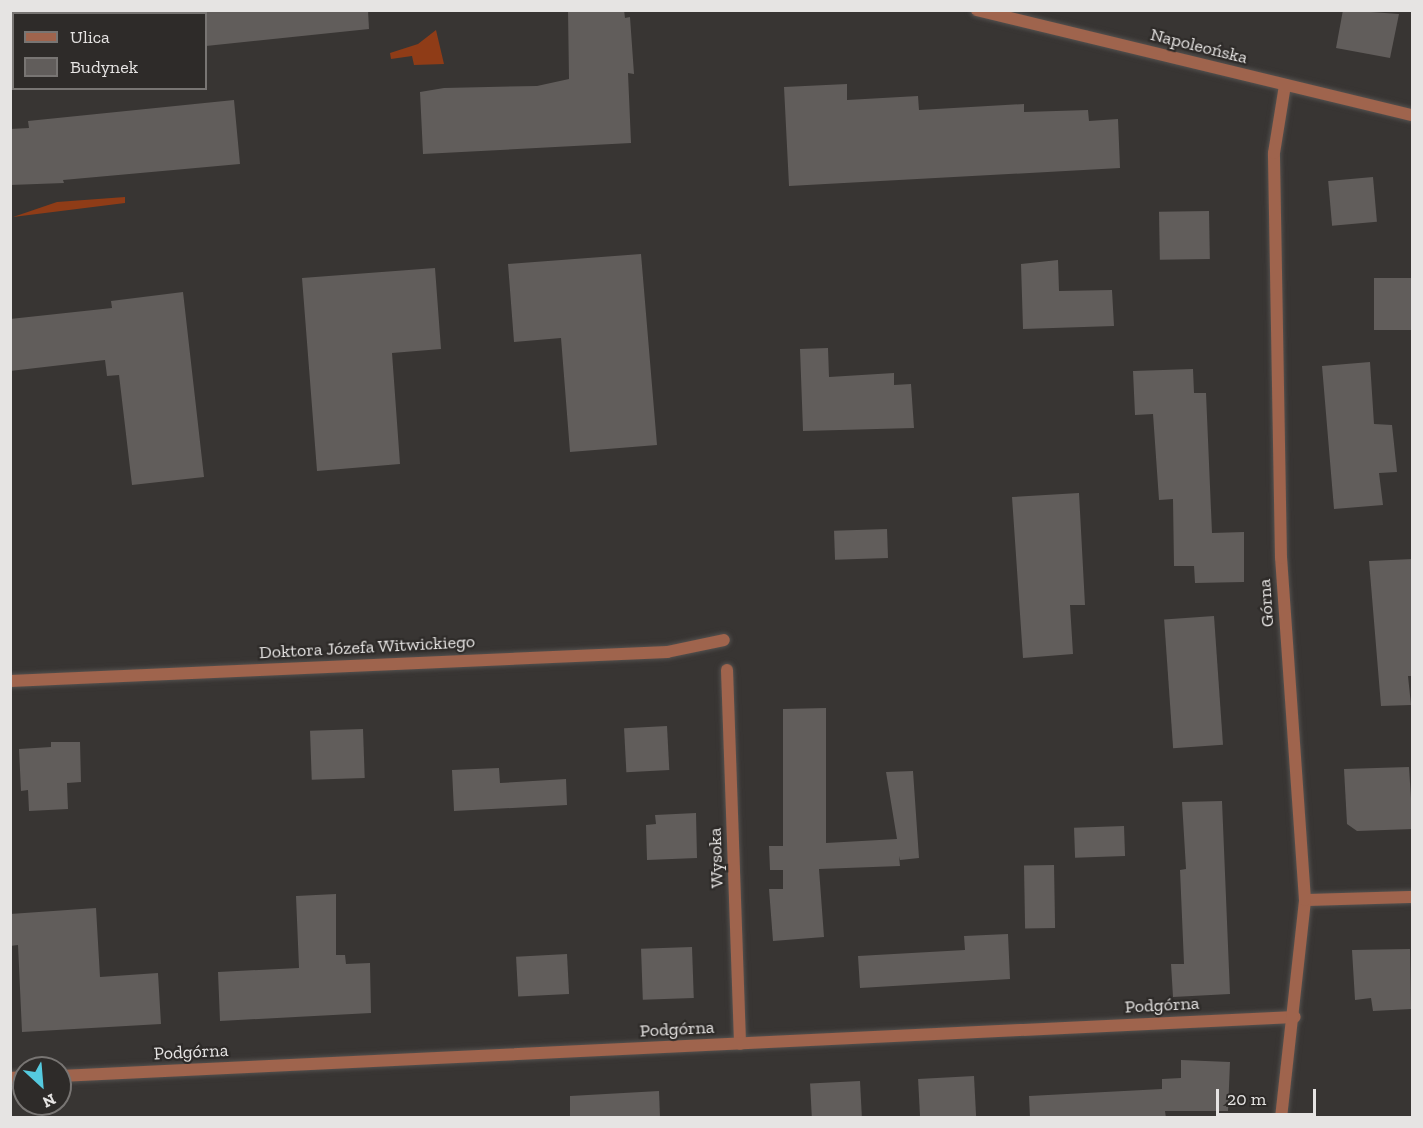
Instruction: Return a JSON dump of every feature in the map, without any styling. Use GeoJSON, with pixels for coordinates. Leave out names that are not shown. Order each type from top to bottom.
{"type":"FeatureCollection","features":[{"type":"Feature","properties":{"kind":"street","name":"Napoleońska"},"geometry":{"type":"LineString","coordinates":[[977,10],[1413,116]]}},
{"type":"Feature","properties":{"kind":"street","name":"Górna"},"geometry":{"type":"LineString","coordinates":[[1281,1118],[1295,1017],[1305,900],[1281,558],[1274,153],[1285,85]]}},
{"type":"Feature","properties":{"kind":"street","name":"Doktora Józefa Witwickiego"},"geometry":{"type":"LineString","coordinates":[[10,681],[667,652],[724,639]]}},
{"type":"Feature","properties":{"kind":"street","name":"Wysoka"},"geometry":{"type":"LineString","coordinates":[[727,670],[740,1044]]}},
{"type":"Feature","properties":{"kind":"street"},"geometry":{"type":"LineString","coordinates":[[1305,900],[1413,897]]}},
{"type":"Feature","properties":{"kind":"street","name":"Podgórna"},"geometry":{"type":"LineString","coordinates":[[72,1075],[1295,1017]]}},
{"type":"Feature","properties":{"kind":"shaded area"},"geometry":{"type":"Polygon","coordinates":[[[436,30],[444,64],[414,65],[412,56],[391,59],[390,53],[418,44],[436,30]]]}},
{"type":"Feature","properties":{"kind":"shaded area"},"geometry":{"type":"Polygon","coordinates":[[[125,197],[125,203],[13,217],[57,202],[125,197]]]}},
{"type":"Feature","properties":{"kind":"building"},"geometry":{"type":"Polygon","coordinates":[[[206,10],[368,10],[369,29],[207,46],[206,10]]]}},
{"type":"Feature","properties":{"kind":"building"},"geometry":{"type":"Polygon","coordinates":[[[568,10],[624,10],[625,18],[630,17],[634,74],[628,73],[631,143],[423,154],[420,92],[444,88],[537,86],[569,79],[568,10]]]}},
{"type":"Feature","properties":{"kind":"building"},"geometry":{"type":"Polygon","coordinates":[[[1343,10],[1399,14],[1390,58],[1336,48],[1343,10]]]}},
{"type":"Feature","properties":{"kind":"building"},"geometry":{"type":"Polygon","coordinates":[[[847,84],[847,100],[918,96],[919,110],[1024,104],[1024,112],[1088,110],[1089,121],[1118,119],[1120,168],[789,186],[784,87],[847,84]]]}},
{"type":"Feature","properties":{"kind":"building"},"geometry":{"type":"Polygon","coordinates":[[[234,100],[240,164],[63,180],[64,183],[10,185],[10,129],[29,128],[28,121],[234,100]]]}},
{"type":"Feature","properties":{"kind":"building"},"geometry":{"type":"Polygon","coordinates":[[[1373,177],[1377,222],[1332,226],[1328,181],[1373,177]]]}},
{"type":"Feature","properties":{"kind":"building"},"geometry":{"type":"Polygon","coordinates":[[[1209,211],[1210,259],[1160,260],[1159,212],[1209,211]]]}},
{"type":"Feature","properties":{"kind":"building"},"geometry":{"type":"Polygon","coordinates":[[[641,254],[657,445],[570,452],[561,338],[514,342],[508,264],[641,254]]]}},
{"type":"Feature","properties":{"kind":"building"},"geometry":{"type":"Polygon","coordinates":[[[1058,260],[1059,291],[1112,290],[1114,326],[1023,329],[1021,264],[1058,260]]]}},
{"type":"Feature","properties":{"kind":"building"},"geometry":{"type":"Polygon","coordinates":[[[435,268],[441,349],[392,353],[400,464],[317,471],[302,278],[435,268]]]}},
{"type":"Feature","properties":{"kind":"building"},"geometry":{"type":"Polygon","coordinates":[[[1374,278],[1412,278],[1412,330],[1374,330],[1374,278]]]}},
{"type":"Feature","properties":{"kind":"building"},"geometry":{"type":"Polygon","coordinates":[[[183,292],[204,477],[132,485],[119,375],[107,376],[105,360],[10,371],[10,319],[112,308],[111,301],[183,292]]]}},
{"type":"Feature","properties":{"kind":"building"},"geometry":{"type":"Polygon","coordinates":[[[828,348],[829,377],[894,373],[894,385],[911,384],[914,428],[803,431],[800,349],[828,348]]]}},
{"type":"Feature","properties":{"kind":"building"},"geometry":{"type":"Polygon","coordinates":[[[1370,362],[1374,424],[1392,425],[1397,472],[1379,473],[1383,505],[1334,509],[1322,366],[1370,362]]]}},
{"type":"Feature","properties":{"kind":"building"},"geometry":{"type":"Polygon","coordinates":[[[1193,369],[1194,393],[1206,393],[1212,533],[1244,532],[1244,582],[1195,583],[1194,566],[1174,566],[1173,499],[1159,500],[1153,414],[1135,415],[1133,371],[1193,369]]]}},
{"type":"Feature","properties":{"kind":"building"},"geometry":{"type":"Polygon","coordinates":[[[1079,493],[1085,605],[1070,605],[1073,654],[1023,658],[1012,497],[1079,493]]]}},
{"type":"Feature","properties":{"kind":"building"},"geometry":{"type":"Polygon","coordinates":[[[887,529],[888,558],[835,560],[834,531],[887,529]]]}},
{"type":"Feature","properties":{"kind":"building"},"geometry":{"type":"Polygon","coordinates":[[[1413,559],[1413,676],[1408,676],[1411,705],[1381,706],[1369,561],[1413,559]]]}},
{"type":"Feature","properties":{"kind":"building"},"geometry":{"type":"Polygon","coordinates":[[[1214,616],[1223,745],[1173,748],[1164,619],[1214,616]]]}},
{"type":"Feature","properties":{"kind":"building"},"geometry":{"type":"Polygon","coordinates":[[[826,708],[826,843],[897,839],[886,772],[913,771],[919,858],[900,860],[899,856],[900,866],[819,869],[824,937],[773,941],[769,889],[783,889],[783,870],[770,870],[769,846],[783,846],[783,709],[826,708]]]}},
{"type":"Feature","properties":{"kind":"building"},"geometry":{"type":"Polygon","coordinates":[[[667,726],[669,770],[626,772],[624,728],[667,726]]]}},
{"type":"Feature","properties":{"kind":"building"},"geometry":{"type":"Polygon","coordinates":[[[363,729],[365,778],[312,780],[310,731],[363,729]]]}},
{"type":"Feature","properties":{"kind":"building"},"geometry":{"type":"Polygon","coordinates":[[[51,742],[80,742],[81,782],[67,783],[68,809],[29,811],[28,790],[21,791],[19,749],[51,747],[51,742]]]}},
{"type":"Feature","properties":{"kind":"building"},"geometry":{"type":"Polygon","coordinates":[[[1409,767],[1413,829],[1357,831],[1347,824],[1344,769],[1409,767]]]}},
{"type":"Feature","properties":{"kind":"building"},"geometry":{"type":"Polygon","coordinates":[[[499,768],[500,783],[566,779],[567,805],[454,811],[452,770],[499,768]]]}},
{"type":"Feature","properties":{"kind":"building"},"geometry":{"type":"Polygon","coordinates":[[[1222,801],[1230,994],[1173,997],[1171,964],[1184,964],[1180,870],[1186,869],[1182,802],[1222,801]]]}},
{"type":"Feature","properties":{"kind":"building"},"geometry":{"type":"Polygon","coordinates":[[[696,813],[697,858],[647,860],[646,825],[656,824],[655,815],[696,813]]]}},
{"type":"Feature","properties":{"kind":"building"},"geometry":{"type":"Polygon","coordinates":[[[1124,826],[1125,856],[1075,858],[1074,828],[1124,826]]]}},
{"type":"Feature","properties":{"kind":"building"},"geometry":{"type":"Polygon","coordinates":[[[1054,865],[1055,928],[1025,929],[1024,866],[1054,865]]]}},
{"type":"Feature","properties":{"kind":"building"},"geometry":{"type":"Polygon","coordinates":[[[336,894],[336,955],[345,955],[346,964],[370,963],[371,1013],[220,1021],[218,972],[299,968],[296,896],[336,894]]]}},
{"type":"Feature","properties":{"kind":"building"},"geometry":{"type":"Polygon","coordinates":[[[96,908],[100,977],[158,973],[161,1024],[22,1032],[18,945],[10,946],[10,914],[96,908]]]}},
{"type":"Feature","properties":{"kind":"building"},"geometry":{"type":"Polygon","coordinates":[[[1008,934],[1010,979],[860,988],[858,956],[965,950],[964,936],[1008,934]]]}},
{"type":"Feature","properties":{"kind":"building"},"geometry":{"type":"Polygon","coordinates":[[[692,947],[694,998],[643,1000],[641,949],[692,947]]]}},
{"type":"Feature","properties":{"kind":"building"},"geometry":{"type":"Polygon","coordinates":[[[1410,949],[1411,1009],[1373,1011],[1371,998],[1355,1000],[1352,950],[1410,949]]]}},
{"type":"Feature","properties":{"kind":"building"},"geometry":{"type":"Polygon","coordinates":[[[567,954],[569,994],[518,997],[516,957],[567,954]]]}},
{"type":"Feature","properties":{"kind":"building"},"geometry":{"type":"Polygon","coordinates":[[[1181,1060],[1230,1062],[1228,1111],[1165,1111],[1166,1118],[1030,1118],[1029,1096],[1162,1089],[1162,1079],[1181,1078],[1181,1060]]]}},
{"type":"Feature","properties":{"kind":"building"},"geometry":{"type":"Polygon","coordinates":[[[974,1076],[976,1118],[920,1118],[918,1079],[974,1076]]]}},
{"type":"Feature","properties":{"kind":"building"},"geometry":{"type":"Polygon","coordinates":[[[860,1081],[862,1118],[812,1118],[810,1084],[860,1081]]]}},
{"type":"Feature","properties":{"kind":"building"},"geometry":{"type":"Polygon","coordinates":[[[659,1091],[660,1118],[570,1118],[570,1096],[659,1091]]]}}]}
